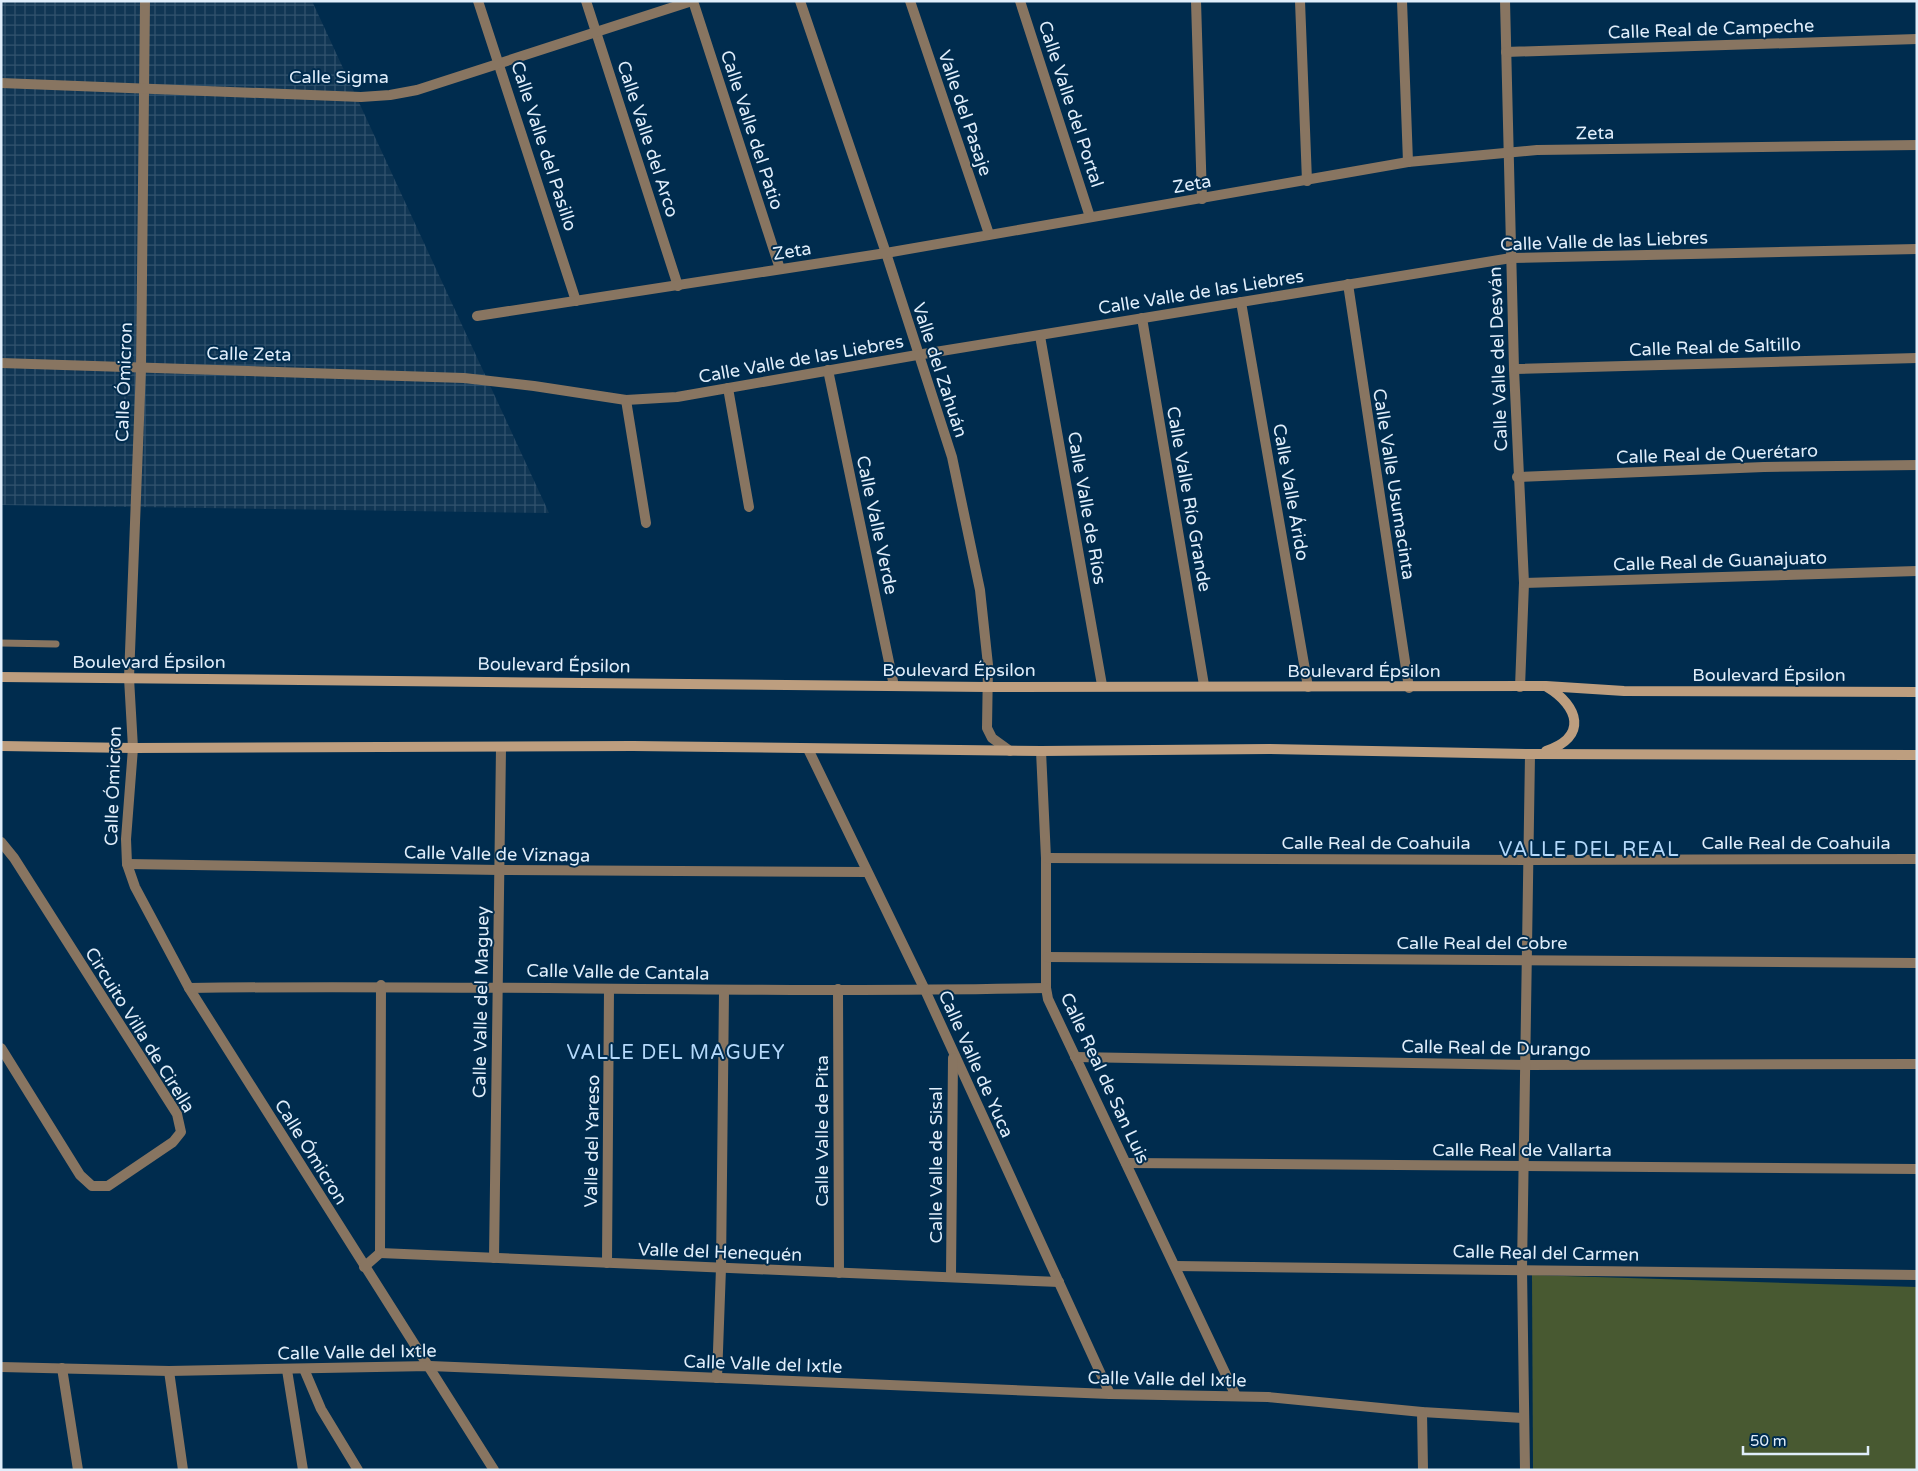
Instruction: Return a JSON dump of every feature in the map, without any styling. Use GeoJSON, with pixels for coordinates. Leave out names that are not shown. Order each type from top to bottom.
{"type":"FeatureCollection","features":[{"type":"Feature","properties":{"kind":"street","name":"Calle Ómicron"},"geometry":{"type":"LineString","coordinates":[[145,1],[142,368],[129,678],[133,748],[126,839],[127,864],[135,887],[189,988],[364,1267],[430,1366],[494,1470]]}},
{"type":"Feature","properties":{"kind":"street","name":"Calle Valle del Pasillo"},"geometry":{"type":"LineString","coordinates":[[478,1],[576,301]]}},
{"type":"Feature","properties":{"kind":"street","name":"Calle Valle del Arco"},"geometry":{"type":"LineString","coordinates":[[586,1],[678,286]]}},
{"type":"Feature","properties":{"kind":"street","name":"Calle Sigma"},"geometry":{"type":"LineString","coordinates":[[1,84],[361,97],[390,95],[417,90],[692,1]]}},
{"type":"Feature","properties":{"kind":"street","name":"Calle Valle del Patio"},"geometry":{"type":"LineString","coordinates":[[692,1],[780,269]]}},
{"type":"Feature","properties":{"kind":"street","name":"Valle del Zahuán"},"geometry":{"type":"LineString","coordinates":[[800,1],[886,253],[917,355],[952,457],[973,554],[984,621],[987,728],[992,738],[1010,751]]}},
{"type":"Feature","properties":{"kind":"street","name":"Valle del Pasaje"},"geometry":{"type":"LineString","coordinates":[[910,1],[989,234]]}},
{"type":"Feature","properties":{"kind":"street","name":"Calle Valle del Portal"},"geometry":{"type":"LineString","coordinates":[[1020,1],[1090,217]]}},
{"type":"Feature","properties":{"kind":"street"},"geometry":{"type":"LineString","coordinates":[[1196,1],[1202,198]]}},
{"type":"Feature","properties":{"kind":"street"},"geometry":{"type":"LineString","coordinates":[[1300,1],[1307,181]]}},
{"type":"Feature","properties":{"kind":"street"},"geometry":{"type":"LineString","coordinates":[[1402,1],[1408,162]]}},
{"type":"Feature","properties":{"kind":"street","name":"Calle Valle del Desván"},"geometry":{"type":"LineString","coordinates":[[1505,1],[1517,477],[1524,583],[1520,686]]}},
{"type":"Feature","properties":{"kind":"street","name":"Calle Real de Campeche"},"geometry":{"type":"LineString","coordinates":[[1506,52],[1917,39]]}},
{"type":"Feature","properties":{"kind":"street","name":"Zeta"},"geometry":{"type":"LineString","coordinates":[[478,316],[886,253],[1408,162],[1508,152],[1563,149],[1917,144]]}},
{"type":"Feature","properties":{"kind":"street","name":"Calle Valle de las Liebres"},"geometry":{"type":"LineString","coordinates":[[495,380],[626,400],[677,396],[1511,258],[1917,248]]}},
{"type":"Feature","properties":{"kind":"street","name":"Calle Valle Usumacinta"},"geometry":{"type":"LineString","coordinates":[[1348,284],[1409,688]]}},
{"type":"Feature","properties":{"kind":"street","name":"Calle Valle Árido"},"geometry":{"type":"LineString","coordinates":[[1242,302],[1308,687]]}},
{"type":"Feature","properties":{"kind":"street","name":"Calle Valle Río Grande"},"geometry":{"type":"LineString","coordinates":[[1142,318],[1204,685]]}},
{"type":"Feature","properties":{"kind":"street","name":"Calle Valle de Ríos"},"geometry":{"type":"LineString","coordinates":[[1040,336],[1102,685]]}},
{"type":"Feature","properties":{"kind":"street","name":"Calle Real de Saltillo"},"geometry":{"type":"LineString","coordinates":[[1514,369],[1917,358]]}},
{"type":"Feature","properties":{"kind":"street","name":"Calle Zeta"},"geometry":{"type":"LineString","coordinates":[[1,363],[319,372],[495,380]]}},
{"type":"Feature","properties":{"kind":"street","name":"Calle Valle Verde"},"geometry":{"type":"LineString","coordinates":[[828,370],[894,686]]}},
{"type":"Feature","properties":{"kind":"street"},"geometry":{"type":"LineString","coordinates":[[728,388],[749,507]]}},
{"type":"Feature","properties":{"kind":"street"},"geometry":{"type":"LineString","coordinates":[[626,400],[646,523]]}},
{"type":"Feature","properties":{"kind":"street","name":"Calle Real de Querétaro"},"geometry":{"type":"LineString","coordinates":[[1517,477],[1764,467],[1917,465]]}},
{"type":"Feature","properties":{"kind":"street","name":"Calle Real de Guanajuato"},"geometry":{"type":"LineString","coordinates":[[1524,583],[1917,571]]}},
{"type":"Feature","properties":{"kind":"street","name":"Boulevard Épsilon"},"geometry":{"type":"LineString","coordinates":[[1,677],[987,687],[1102,685],[1409,688],[1546,686],[1624,691],[1917,692]]}},
{"type":"Feature","properties":{"kind":"street"},"geometry":{"type":"LineString","coordinates":[[1541,753],[1564,742],[1571,734],[1574,723],[1570,705],[1546,686]]}},
{"type":"Feature","properties":{"kind":"street"},"geometry":{"type":"LineString","coordinates":[[1,746],[133,748],[633,746],[1010,751],[1269,749],[1530,754],[1917,755]]}},
{"type":"Feature","properties":{"kind":"street","name":"Calle Valle del Maguey"},"geometry":{"type":"LineString","coordinates":[[494,1258],[501,748]]}},
{"type":"Feature","properties":{"kind":"street","name":"Calle Valle de Yuca"},"geometry":{"type":"LineString","coordinates":[[808,749],[866,872],[925,990],[953,1055],[1110,1394]]}},
{"type":"Feature","properties":{"kind":"street","name":"Calle Real de San Luis"},"geometry":{"type":"LineString","coordinates":[[1041,751],[1046,858],[1046,988],[1048,999],[1236,1396]]}},
{"type":"Feature","properties":{"kind":"street"},"geometry":{"type":"LineString","coordinates":[[1525,1470],[1522,1418],[1522,1269],[1530,754]]}},
{"type":"Feature","properties":{"kind":"street","name":"Circuito Villa de Cirella"},"geometry":{"type":"LineString","coordinates":[[1,842],[14,858],[177,1114],[181,1132],[173,1142],[108,1186],[92,1186],[80,1174],[1,1048]]}},
{"type":"Feature","properties":{"kind":"street","name":"Calle Real de Coahuila"},"geometry":{"type":"LineString","coordinates":[[1046,858],[1917,859]]}},
{"type":"Feature","properties":{"kind":"street","name":"Calle Valle de Viznaga"},"geometry":{"type":"LineString","coordinates":[[127,864],[500,870],[866,872]]}},
{"type":"Feature","properties":{"kind":"street","name":"Calle Real del Cobre"},"geometry":{"type":"LineString","coordinates":[[1047,957],[1917,963]]}},
{"type":"Feature","properties":{"kind":"street"},"geometry":{"type":"LineString","coordinates":[[364,1267],[380,1252],[381,985]]}},
{"type":"Feature","properties":{"kind":"street","name":"Calle Valle de Cantala"},"geometry":{"type":"LineString","coordinates":[[189,988],[381,985],[724,991],[1046,988]]}},
{"type":"Feature","properties":{"kind":"street","name":"Valle del Yareso"},"geometry":{"type":"LineString","coordinates":[[607,1263],[609,988]]}},
{"type":"Feature","properties":{"kind":"street","name":"Calle Valle de Pita"},"geometry":{"type":"LineString","coordinates":[[838,989],[839,1272]]}},
{"type":"Feature","properties":{"kind":"street"},"geometry":{"type":"LineString","coordinates":[[717,1378],[721,1268],[724,991]]}},
{"type":"Feature","properties":{"kind":"street","name":"Calle Valle de Sisal"},"geometry":{"type":"LineString","coordinates":[[951,1276],[953,1055]]}},
{"type":"Feature","properties":{"kind":"street","name":"Calle Real de Durango"},"geometry":{"type":"LineString","coordinates":[[1075,1057],[1526,1065],[1917,1064]]}},
{"type":"Feature","properties":{"kind":"street","name":"Calle Real de Vallarta"},"geometry":{"type":"LineString","coordinates":[[1126,1163],[1917,1169]]}},
{"type":"Feature","properties":{"kind":"street","name":"Valle del Henequén"},"geometry":{"type":"LineString","coordinates":[[380,1252],[1059,1282]]}},
{"type":"Feature","properties":{"kind":"street","name":"Calle Real del Carmen"},"geometry":{"type":"LineString","coordinates":[[1175,1266],[1917,1274]]}},
{"type":"Feature","properties":{"kind":"street","name":"Calle Valle del Ixtle"},"geometry":{"type":"LineString","coordinates":[[1,1367],[168,1371],[430,1366],[1110,1394],[1236,1396],[1313,1400],[1422,1412],[1522,1418]]}},
{"type":"Feature","properties":{"kind":"street"},"geometry":{"type":"LineString","coordinates":[[62,1368],[78,1470]]}},
{"type":"Feature","properties":{"kind":"street"},"geometry":{"type":"LineString","coordinates":[[304,1369],[321,1409],[358,1470]]}},
{"type":"Feature","properties":{"kind":"street"},"geometry":{"type":"LineString","coordinates":[[287,1370],[303,1470]]}},
{"type":"Feature","properties":{"kind":"street"},"geometry":{"type":"LineString","coordinates":[[168,1371],[183,1470]]}},
{"type":"Feature","properties":{"kind":"street"},"geometry":{"type":"LineString","coordinates":[[1422,1412],[1423,1470]]}},
{"type":"Feature","properties":{"kind":"lane"},"geometry":{"type":"LineString","coordinates":[[1,643],[56,644]]}},
{"type":"Feature","properties":{"kind":"shaded area"},"geometry":{"type":"Polygon","coordinates":[[[1,1],[312,1],[549,513],[1,505],[1,1]]]}},
{"type":"Feature","properties":{"kind":"green space"},"geometry":{"type":"Polygon","coordinates":[[[1532,1275],[1917,1287],[1917,1470],[1533,1470],[1532,1275]]]}},
{"type":"Feature","properties":{"kind":"district","name":"VALLE DEL REAL"},"geometry":{"type":"Point","coordinates":[1589,849]}},
{"type":"Feature","properties":{"kind":"district","name":"VALLE DEL MAGUEY"},"geometry":{"type":"Point","coordinates":[676,1052]}}]}
